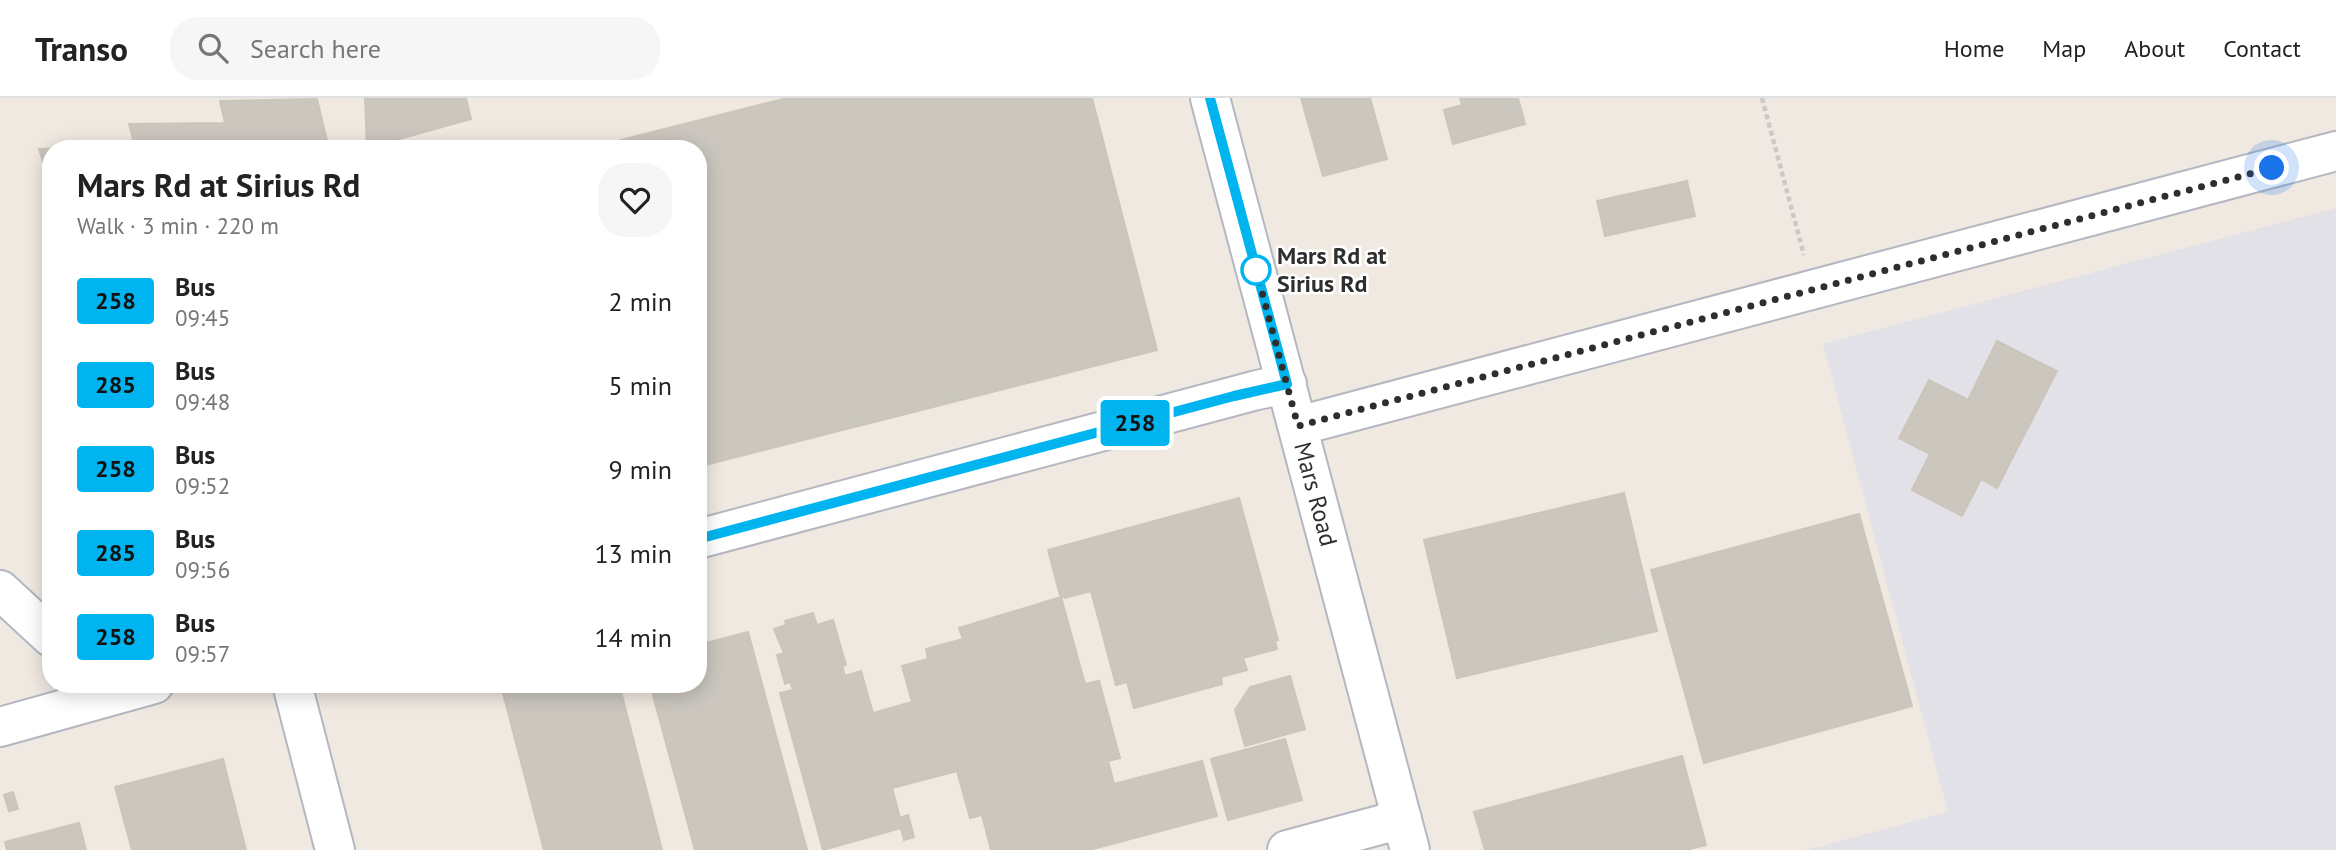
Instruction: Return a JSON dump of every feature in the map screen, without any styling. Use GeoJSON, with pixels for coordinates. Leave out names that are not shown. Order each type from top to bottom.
{"type":"FeatureCollection","features":[{"type":"Feature","properties":{"kind":"street","name":"Mars Road"},"geometry":{"type":"LineString","coordinates":[[1210,98],[1406,834]]}},
{"type":"Feature","properties":{"kind":"street"},"geometry":{"type":"LineString","coordinates":[[1298,426],[2336,151]]}},
{"type":"Feature","properties":{"kind":"street"},"geometry":{"type":"LineString","coordinates":[[707,537],[1287,384]]}},
{"type":"Feature","properties":{"kind":"street"},"geometry":{"type":"LineString","coordinates":[[0,590],[42,629]]}},
{"type":"Feature","properties":{"kind":"street"},"geometry":{"type":"LineString","coordinates":[[0,727],[122,693]]}},
{"type":"Feature","properties":{"kind":"street"},"geometry":{"type":"LineString","coordinates":[[294,693],[335,850]]}},
{"type":"Feature","properties":{"kind":"street"},"geometry":{"type":"LineString","coordinates":[[1287,850],[1406,834]]}},
{"type":"Feature","properties":{"kind":"path"},"geometry":{"type":"LineString","coordinates":[[1762,98],[1813,289]]}},
{"type":"Feature","properties":{"kind":"shaded area"},"geometry":{"type":"Polygon","coordinates":[[[2336,208],[2336,850],[1807,850],[1948,812],[1823,344],[2336,208]]]}},
{"type":"Feature","properties":{"kind":"building"},"geometry":{"type":"Polygon","coordinates":[[[365,98],[466,98],[471,119],[396,140],[367,140],[365,98]]]}},
{"type":"Feature","properties":{"kind":"building"},"geometry":{"type":"Polygon","coordinates":[[[787,98],[1092,98],[1157,350],[707,464],[707,140],[621,140],[787,98]]]}},
{"type":"Feature","properties":{"kind":"building"},"geometry":{"type":"Polygon","coordinates":[[[1301,98],[1370,98],[1387,159],[1323,176],[1301,98]]]}},
{"type":"Feature","properties":{"kind":"building"},"geometry":{"type":"Polygon","coordinates":[[[1460,98],[1518,98],[1525,124],[1453,144],[1444,110],[1462,105],[1460,98]]]}},
{"type":"Feature","properties":{"kind":"building"},"geometry":{"type":"Polygon","coordinates":[[[317,99],[327,140],[133,140],[129,124],[225,123],[220,101],[317,99]]]}},
{"type":"Feature","properties":{"kind":"building"},"geometry":{"type":"Polygon","coordinates":[[[1687,181],[1695,216],[1605,236],[1597,201],[1687,181]]]}},
{"type":"Feature","properties":{"kind":"building"},"geometry":{"type":"Polygon","coordinates":[[[1997,341],[2057,371],[1997,488],[1981,479],[1962,516],[1912,490],[1930,454],[1899,438],[1929,380],[1968,400],[1997,341]]]}},
{"type":"Feature","properties":{"kind":"building"},"geometry":{"type":"Polygon","coordinates":[[[1624,493],[1657,631],[1457,678],[1424,540],[1624,493]]]}},
{"type":"Feature","properties":{"kind":"building"},"geometry":{"type":"Polygon","coordinates":[[[1239,498],[1278,640],[1275,641],[1277,649],[1243,658],[1247,670],[1221,677],[1222,684],[1134,708],[1127,682],[1116,685],[1091,591],[1065,598],[1060,595],[1048,550],[1239,498]]]}},
{"type":"Feature","properties":{"kind":"building"},"geometry":{"type":"Polygon","coordinates":[[[1859,514],[1912,706],[1704,763],[1651,570],[1859,514]]]}},
{"type":"Feature","properties":{"kind":"building"},"geometry":{"type":"Polygon","coordinates":[[[1061,597],[1085,684],[1099,681],[1120,758],[1108,761],[1114,784],[1202,761],[1217,816],[1089,850],[991,850],[982,815],[970,818],[957,771],[892,788],[900,818],[908,815],[914,837],[904,840],[901,828],[823,850],[780,693],[793,690],[790,682],[785,684],[777,655],[784,653],[774,629],[786,625],[785,621],[813,613],[817,625],[833,620],[846,665],[842,666],[845,676],[861,671],[873,713],[912,702],[902,666],[928,659],[926,649],[963,639],[959,628],[1061,597]]]}},
{"type":"Feature","properties":{"kind":"building"},"geometry":{"type":"Polygon","coordinates":[[[748,632],[807,850],[695,850],[652,693],[707,693],[707,643],[748,632]]]}},
{"type":"Feature","properties":{"kind":"building"},"geometry":{"type":"Polygon","coordinates":[[[1290,676],[1305,729],[1245,746],[1235,710],[1250,687],[1290,676]]]}},
{"type":"Feature","properties":{"kind":"building"},"geometry":{"type":"Polygon","coordinates":[[[503,693],[621,693],[662,850],[544,850],[503,693]]]}},
{"type":"Feature","properties":{"kind":"building"},"geometry":{"type":"Polygon","coordinates":[[[1285,739],[1302,800],[1228,820],[1211,759],[1285,739]]]}},
{"type":"Feature","properties":{"kind":"building"},"geometry":{"type":"Polygon","coordinates":[[[1682,756],[1706,845],[1686,850],[1485,850],[1474,812],[1682,756]]]}},
{"type":"Feature","properties":{"kind":"building"},"geometry":{"type":"Polygon","coordinates":[[[223,759],[246,850],[132,850],[115,787],[223,759]]]}},
{"type":"Feature","properties":{"kind":"building"},"geometry":{"type":"Polygon","coordinates":[[[13,792],[18,809],[9,811],[4,795],[13,792]]]}},
{"type":"Feature","properties":{"kind":"building"},"geometry":{"type":"Polygon","coordinates":[[[79,823],[86,850],[7,850],[5,842],[79,823]]]}},
{"type":"Feature","properties":{"kind":"bus line","name":"258"},"geometry":{"type":"LineString","coordinates":[[707,537],[1287,384],[1210,98]]}},
{"type":"Feature","properties":{"kind":"place","name":"Mars Rd at Sirius Rd"},"geometry":{"type":"Point","coordinates":[1256,270]}},
{"type":"Feature","properties":{"kind":"route"},"geometry":{"type":"LineString","coordinates":[[1256,270],[1298,426],[2272,168]]}}]}
